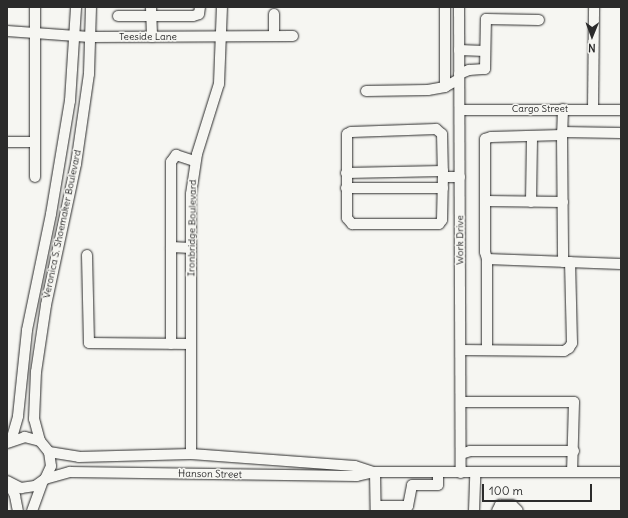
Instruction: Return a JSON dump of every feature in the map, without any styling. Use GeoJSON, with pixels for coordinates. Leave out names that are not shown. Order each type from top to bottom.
{"type":"FeatureCollection","features":[{"type":"Feature","properties":{"kind":"street"},"geometry":{"type":"LineString","coordinates":[[35,7],[35,177]]}},
{"type":"Feature","properties":{"kind":"street","name":"Veronica S. Shoemaker Boulevard"},"geometry":{"type":"LineString","coordinates":[[9,443],[18,416],[26,330],[51,214],[70,101],[76,7]]}},
{"type":"Feature","properties":{"kind":"street","name":"Veronica S. Shoemaker Boulevard"},"geometry":{"type":"LineString","coordinates":[[40,441],[34,419],[36,372],[46,305],[76,164],[89,74],[91,7]]}},
{"type":"Feature","properties":{"kind":"street"},"geometry":{"type":"LineString","coordinates":[[118,16],[151,11],[194,16],[199,14],[200,7]]}},
{"type":"Feature","properties":{"kind":"street","name":"Ironbridge Boulevard"},"geometry":{"type":"LineString","coordinates":[[191,454],[191,194],[195,161],[219,84],[222,7]]}},
{"type":"Feature","properties":{"kind":"street"},"geometry":{"type":"LineString","coordinates":[[444,87],[446,7]]}},
{"type":"Feature","properties":{"kind":"street","name":"Work Drive"},"geometry":{"type":"LineString","coordinates":[[459,7],[461,473]]}},
{"type":"Feature","properties":{"kind":"street"},"geometry":{"type":"LineString","coordinates":[[593,109],[594,7]]}},
{"type":"Feature","properties":{"kind":"street"},"geometry":{"type":"LineString","coordinates":[[151,11],[152,37]]}},
{"type":"Feature","properties":{"kind":"street"},"geometry":{"type":"LineString","coordinates":[[274,14],[274,36]]}},
{"type":"Feature","properties":{"kind":"street"},"geometry":{"type":"LineString","coordinates":[[366,91],[428,90],[444,87],[469,70],[485,69],[486,19],[539,20]]}},
{"type":"Feature","properties":{"kind":"street","name":"Teeside Lane"},"geometry":{"type":"LineString","coordinates":[[7,31],[74,37],[293,36]]}},
{"type":"Feature","properties":{"kind":"street"},"geometry":{"type":"LineString","coordinates":[[459,50],[485,51]]}},
{"type":"Feature","properties":{"kind":"street"},"geometry":{"type":"LineString","coordinates":[[461,350],[487,349],[564,351],[569,348],[572,343],[562,202],[563,109]]}},
{"type":"Feature","properties":{"kind":"street","name":"Cargo Street"},"geometry":{"type":"LineString","coordinates":[[460,110],[621,110]]}},
{"type":"Feature","properties":{"kind":"street"},"geometry":{"type":"LineString","coordinates":[[436,129],[442,134],[442,220],[439,224],[352,224],[347,218],[346,173],[346,137],[351,132],[436,129]]}},
{"type":"Feature","properties":{"kind":"street"},"geometry":{"type":"LineString","coordinates":[[487,349],[485,140],[491,137],[621,133]]}},
{"type":"Feature","properties":{"kind":"street"},"geometry":{"type":"LineString","coordinates":[[531,202],[532,136]]}},
{"type":"Feature","properties":{"kind":"street"},"geometry":{"type":"LineString","coordinates":[[7,142],[35,142]]}},
{"type":"Feature","properties":{"kind":"street"},"geometry":{"type":"LineString","coordinates":[[171,344],[171,162],[176,155],[195,161]]}},
{"type":"Feature","properties":{"kind":"street"},"geometry":{"type":"LineString","coordinates":[[346,173],[443,174],[460,177]]}},
{"type":"Feature","properties":{"kind":"street"},"geometry":{"type":"LineString","coordinates":[[346,188],[443,188]]}},
{"type":"Feature","properties":{"kind":"street"},"geometry":{"type":"LineString","coordinates":[[486,201],[562,202]]}},
{"type":"Feature","properties":{"kind":"street"},"geometry":{"type":"LineString","coordinates":[[171,247],[191,248]]}},
{"type":"Feature","properties":{"kind":"street"},"geometry":{"type":"LineString","coordinates":[[87,255],[89,343],[191,344]]}},
{"type":"Feature","properties":{"kind":"street"},"geometry":{"type":"LineString","coordinates":[[487,259],[621,264]]}},
{"type":"Feature","properties":{"kind":"street"},"geometry":{"type":"LineString","coordinates":[[461,402],[574,402],[574,451],[572,472]]}},
{"type":"Feature","properties":{"kind":"street"},"geometry":{"type":"LineString","coordinates":[[9,443],[26,437],[40,441],[49,452],[51,466],[43,481],[32,511]]}},
{"type":"Feature","properties":{"kind":"street"},"geometry":{"type":"LineString","coordinates":[[461,454],[470,451],[574,451]]}},
{"type":"Feature","properties":{"kind":"street","name":"Hanson Street"},"geometry":{"type":"LineString","coordinates":[[49,452],[79,457],[191,454],[355,466],[376,472]]}},
{"type":"Feature","properties":{"kind":"street","name":"Hanson Street"},"geometry":{"type":"LineString","coordinates":[[8,482],[21,488],[28,488],[43,481],[70,472],[357,476],[376,472],[621,472]]}},
{"type":"Feature","properties":{"kind":"street"},"geometry":{"type":"LineString","coordinates":[[376,472],[376,508],[408,506],[412,485],[438,485],[438,473]]}},
{"type":"Feature","properties":{"kind":"street"},"geometry":{"type":"LineString","coordinates":[[474,511],[475,473]]}},
{"type":"Feature","properties":{"kind":"street"},"geometry":{"type":"LineString","coordinates":[[8,482],[15,496],[18,511]]}},
{"type":"Feature","properties":{"kind":"street"},"geometry":{"type":"LineString","coordinates":[[497,511],[500,506],[512,505],[518,511]]}}]}
